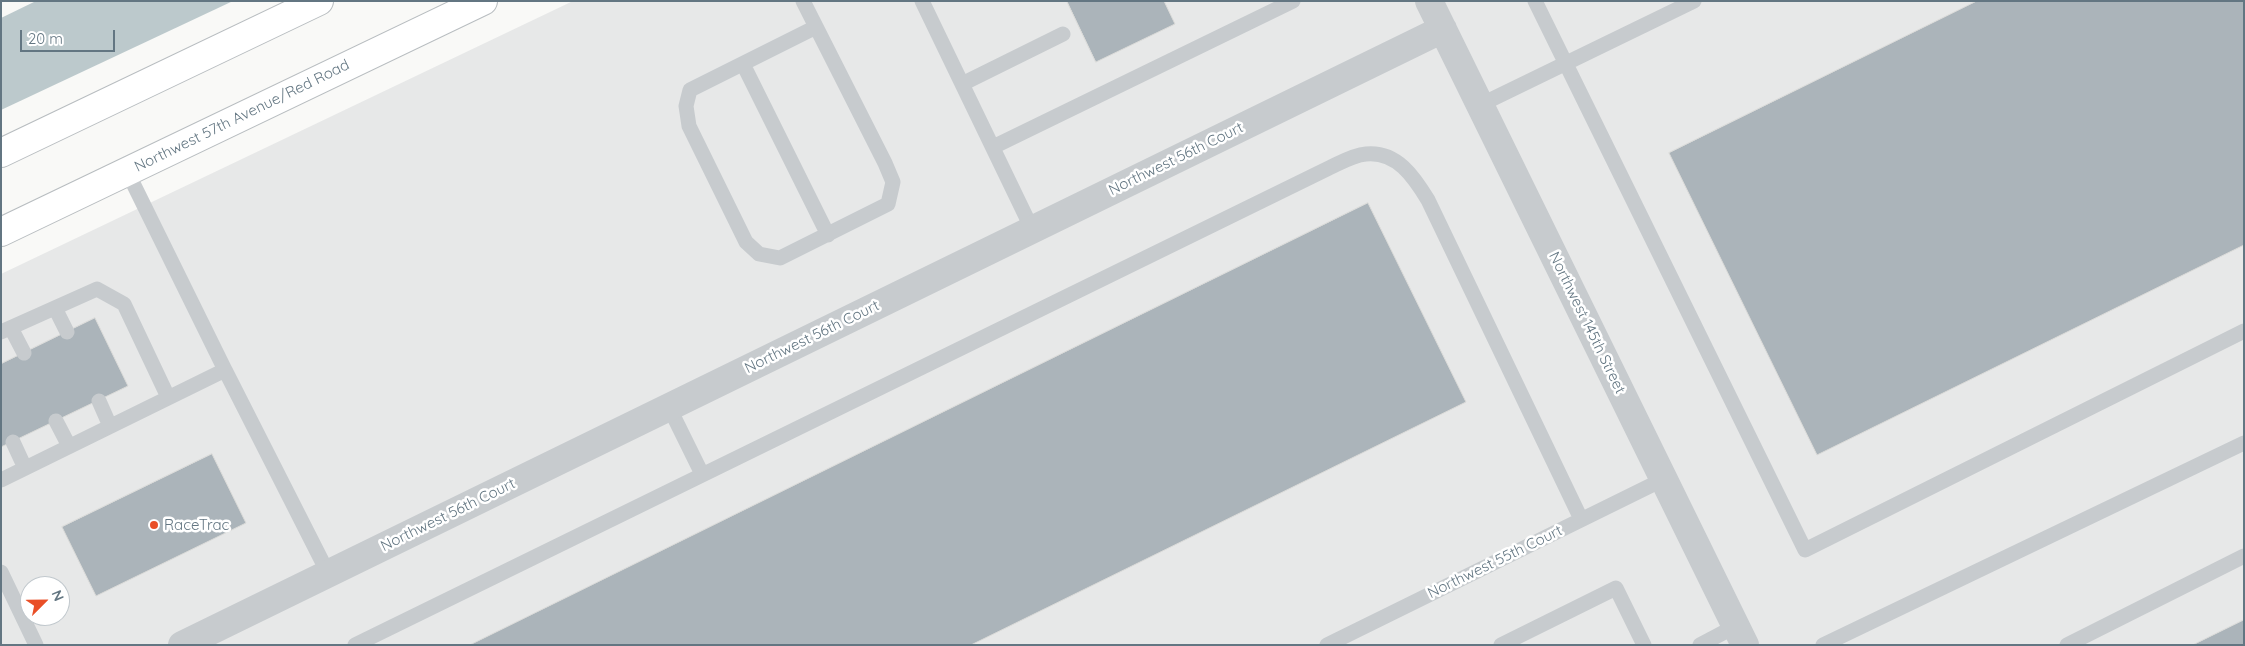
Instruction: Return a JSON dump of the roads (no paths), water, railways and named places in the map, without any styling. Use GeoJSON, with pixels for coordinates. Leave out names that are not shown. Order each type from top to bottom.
{"type":"FeatureCollection","features":[{"type":"Feature","properties":{"kind":"main road"},"geometry":{"type":"LineString","coordinates":[[1,153],[319,1]]}},
{"type":"Feature","properties":{"kind":"main road","name":"Northwest 57th Avenue/Red Road"},"geometry":{"type":"LineString","coordinates":[[1,232],[483,1]]}},
{"type":"Feature","properties":{"kind":"street","name":"Northwest 145th Street"},"geometry":{"type":"LineString","coordinates":[[1429,1],[1741,636]]}},
{"type":"Feature","properties":{"kind":"street","name":"Northwest 56th Court"},"geometry":{"type":"LineString","coordinates":[[182,645],[1442,29]]}},
{"type":"Feature","properties":{"kind":"lane"},"geometry":{"type":"LineString","coordinates":[[803,1],[816,27],[893,182],[888,204],[780,258],[759,254],[746,242],[689,126],[686,106],[690,90],[816,27]]}},
{"type":"Feature","properties":{"kind":"lane"},"geometry":{"type":"LineString","coordinates":[[993,148],[1293,1]]}},
{"type":"Feature","properties":{"kind":"lane"},"geometry":{"type":"LineString","coordinates":[[1535,1],[1805,550],[2244,331]]}},
{"type":"Feature","properties":{"kind":"lane"},"geometry":{"type":"LineString","coordinates":[[1480,106],[1694,1]]}},
{"type":"Feature","properties":{"kind":"lane"},"geometry":{"type":"LineString","coordinates":[[926,2],[962,84],[1032,229]]}},
{"type":"Feature","properties":{"kind":"lane"},"geometry":{"type":"LineString","coordinates":[[962,84],[1062,34]]}},
{"type":"Feature","properties":{"kind":"lane"},"geometry":{"type":"LineString","coordinates":[[743,64],[828,235]]}},
{"type":"Feature","properties":{"kind":"lane"},"geometry":{"type":"LineString","coordinates":[[355,645],[1329,168],[1355,156],[1366,154],[1382,154],[1399,163],[1414,178],[1428,200],[1581,520]]}},
{"type":"Feature","properties":{"kind":"lane"},"geometry":{"type":"LineString","coordinates":[[127,171],[328,574]]}},
{"type":"Feature","properties":{"kind":"lane"},"geometry":{"type":"LineString","coordinates":[[24,353],[6,330],[97,289],[124,304],[168,397]]}},
{"type":"Feature","properties":{"kind":"lane"},"geometry":{"type":"LineString","coordinates":[[55,308],[67,332]]}},
{"type":"Feature","properties":{"kind":"lane"},"geometry":{"type":"LineString","coordinates":[[1,480],[225,370]]}},
{"type":"Feature","properties":{"kind":"lane"},"geometry":{"type":"LineString","coordinates":[[99,401],[110,426]]}},
{"type":"Feature","properties":{"kind":"lane"},"geometry":{"type":"LineString","coordinates":[[669,407],[702,474]]}},
{"type":"Feature","properties":{"kind":"lane"},"geometry":{"type":"LineString","coordinates":[[56,421],[69,446]]}},
{"type":"Feature","properties":{"kind":"lane"},"geometry":{"type":"LineString","coordinates":[[12,442],[25,468]]}},
{"type":"Feature","properties":{"kind":"lane"},"geometry":{"type":"LineString","coordinates":[[1823,645],[2244,443]]}},
{"type":"Feature","properties":{"kind":"lane","name":"Northwest 55th Court"},"geometry":{"type":"LineString","coordinates":[[1326,645],[1664,479]]}},
{"type":"Feature","properties":{"kind":"lane"},"geometry":{"type":"LineString","coordinates":[[2067,645],[2244,556]]}},
{"type":"Feature","properties":{"kind":"lane"},"geometry":{"type":"LineString","coordinates":[[1,572],[33,644]]}},
{"type":"Feature","properties":{"kind":"lane"},"geometry":{"type":"LineString","coordinates":[[1501,645],[1616,588],[1644,645]]}},
{"type":"Feature","properties":{"kind":"lane"},"geometry":{"type":"LineString","coordinates":[[1700,645],[1741,636]]}},
{"type":"Feature","properties":{"kind":"place","name":"RaceTrac"},"geometry":{"type":"Point","coordinates":[154,525]}}]}
